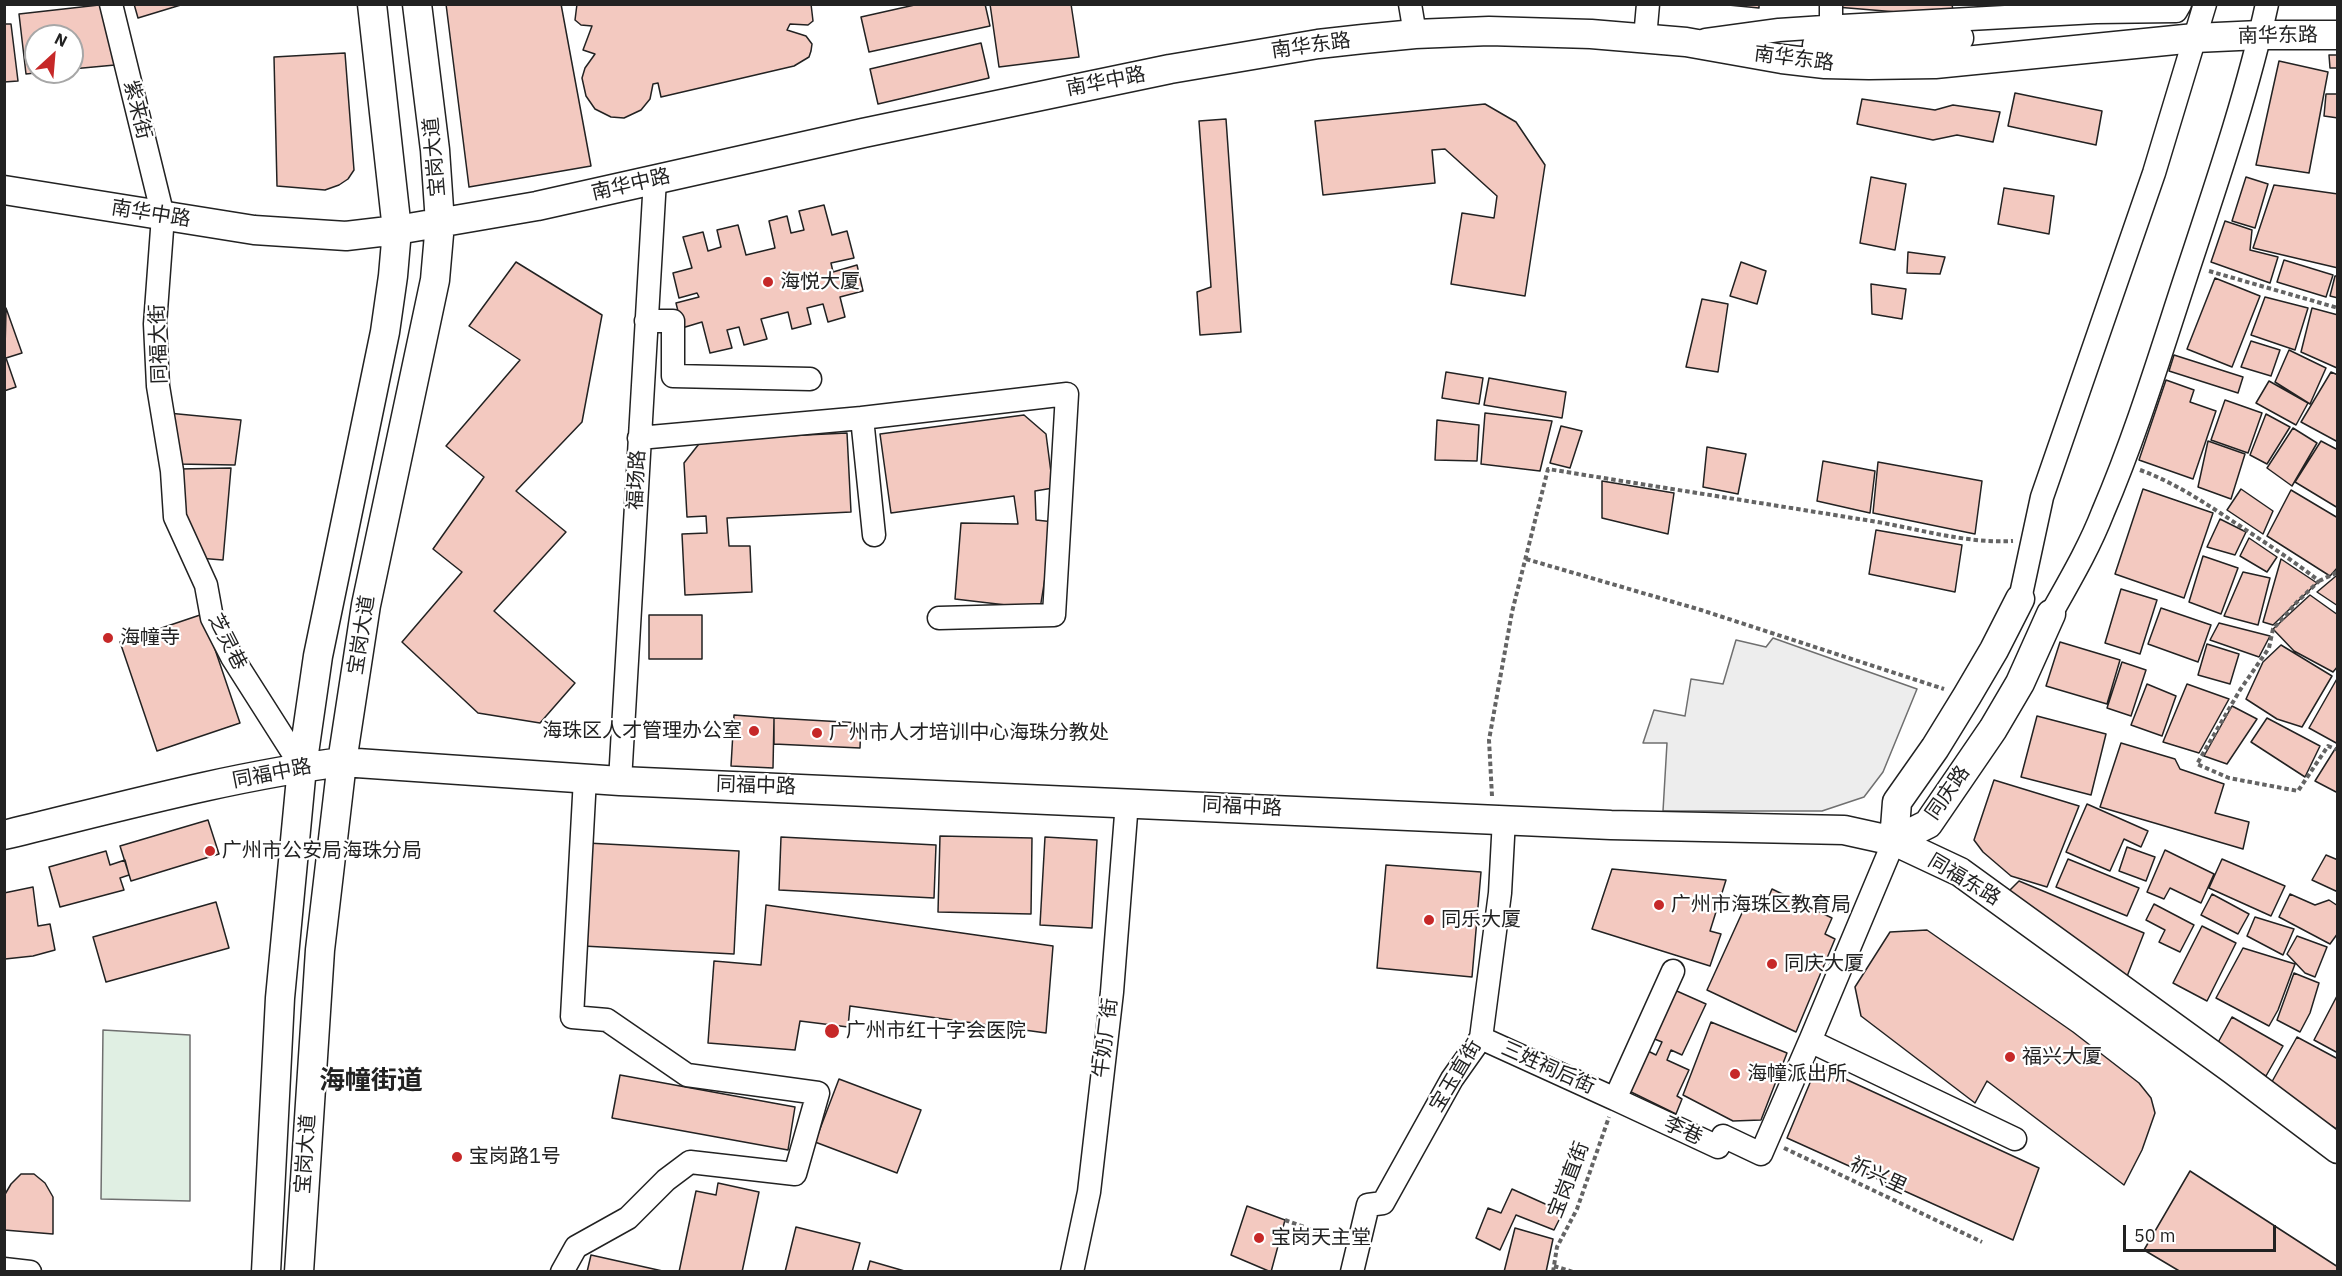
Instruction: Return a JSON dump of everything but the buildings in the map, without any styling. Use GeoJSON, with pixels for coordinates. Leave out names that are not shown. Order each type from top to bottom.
{"type":"FeatureCollection","features":[{"type":"Feature","properties":{"kind":"main road","name":"宝岗大道"},"geometry":{"type":"LineString","coordinates":[[266,1272],[280,998],[302,767],[318,656],[385,332],[397,230],[372,4]]}},
{"type":"Feature","properties":{"kind":"main road","name":"宝岗大道"},"geometry":{"type":"LineString","coordinates":[[299,1272],[320,950],[342,762],[366,605],[435,280],[440,223],[435,150],[417,4]]}},
{"type":"Feature","properties":{"kind":"main road","name":"南华东路"},"geometry":{"type":"LineString","coordinates":[[1252,55],[1318,44],[1414,34],[1489,31],[1645,38],[1686,42],[1825,64],[1891,65],[1935,64],[2201,20],[2260,35],[2337,35]]}},
{"type":"Feature","properties":{"kind":"main road"},"geometry":{"type":"LineString","coordinates":[[1686,42],[1841,45],[1959,38]]}},
{"type":"Feature","properties":{"kind":"main road","name":"南华中路"},"geometry":{"type":"LineString","coordinates":[[4,190],[254,231],[346,236],[397,230],[528,208],[1042,94],[1252,55]]}},
{"type":"Feature","properties":{"kind":"main road","name":"同庆路"},"geometry":{"type":"LineString","coordinates":[[1894,841],[1897,802],[1935,748],[1967,696],[2020,599]]}},
{"type":"Feature","properties":{"kind":"main road","name":"同庆路"},"geometry":{"type":"LineString","coordinates":[[1894,841],[1928,824],[1994,729],[2020,682],[2051,614]]}},
{"type":"Feature","properties":{"kind":"main road"},"geometry":{"type":"LineString","coordinates":[[1935,748],[1966,768]]}},
{"type":"Feature","properties":{"kind":"main road","name":"同福中路"},"geometry":{"type":"LineString","coordinates":[[4,835],[208,786],[302,767],[342,762],[620,780],[1504,819]]}},
{"type":"Feature","properties":{"kind":"main road","name":"同福东路"},"geometry":{"type":"LineString","coordinates":[[1504,819],[1611,825],[1844,830],[1894,841],[1960,872],[2214,1056],[2337,1149]]}},
{"type":"Feature","properties":{"kind":"street","name":"紫来街"},"geometry":{"type":"LineString","coordinates":[[111,4],[163,216]]}},
{"type":"Feature","properties":{"kind":"street"},"geometry":{"type":"LineString","coordinates":[[1410,4],[1414,34]]}},
{"type":"Feature","properties":{"kind":"street"},"geometry":{"type":"LineString","coordinates":[[1645,38],[1648,4]]}},
{"type":"Feature","properties":{"kind":"street"},"geometry":{"type":"LineString","coordinates":[[1831,4],[1831,27]]}},
{"type":"Feature","properties":{"kind":"street"},"geometry":{"type":"LineString","coordinates":[[2051,614],[2085,554],[2104,512],[2121,464],[2190,265],[2260,35],[2267,4]]}},
{"type":"Feature","properties":{"kind":"street"},"geometry":{"type":"LineString","coordinates":[[1686,42],[1779,30],[2178,8],[2201,20],[2132,239],[2051,467],[2031,540],[2020,599]]}},
{"type":"Feature","properties":{"kind":"street","name":"福场路"},"geometry":{"type":"LineString","coordinates":[[620,780],[656,179]]}},
{"type":"Feature","properties":{"kind":"street","name":"同福大街"},"geometry":{"type":"LineString","coordinates":[[163,216],[155,324],[158,386],[172,471]]}},
{"type":"Feature","properties":{"kind":"street"},"geometry":{"type":"LineString","coordinates":[[646,321],[673,321],[673,376],[810,378]]}},
{"type":"Feature","properties":{"kind":"street"},"geometry":{"type":"LineString","coordinates":[[639,438],[862,418],[1067,394],[1054,615],[939,618]]}},
{"type":"Feature","properties":{"kind":"street"},"geometry":{"type":"LineString","coordinates":[[862,418],[874,535]]}},
{"type":"Feature","properties":{"kind":"street","name":"芝灵巷"},"geometry":{"type":"LineString","coordinates":[[172,471],[175,517],[206,585],[212,618],[232,657],[302,767]]}},
{"type":"Feature","properties":{"kind":"street"},"geometry":{"type":"LineString","coordinates":[[562,1272],[576,1247],[628,1218],[666,1180],[690,1162],[795,1174],[818,1093],[687,1075],[607,1020],[572,1017],[585,778]]}},
{"type":"Feature","properties":{"kind":"street","name":"牛奶厂街"},"geometry":{"type":"LineString","coordinates":[[1072,1272],[1089,1192],[1112,992],[1126,802]]}},
{"type":"Feature","properties":{"kind":"street","name":"宝玉直街"},"geometry":{"type":"LineString","coordinates":[[1352,1272],[1368,1205],[1383,1203],[1452,1079],[1481,1038],[1500,893],[1504,819]]}},
{"type":"Feature","properties":{"kind":"street","name":"李巷"},"geometry":{"type":"LineString","coordinates":[[1615,1099],[1718,1147],[1723,1136],[1761,1154],[1894,841]]}},
{"type":"Feature","properties":{"kind":"street"},"geometry":{"type":"LineString","coordinates":[[1615,1099],[1673,971]]}},
{"type":"Feature","properties":{"kind":"street","name":"三姓祠后街"},"geometry":{"type":"LineString","coordinates":[[1481,1038],[1615,1099]]}},
{"type":"Feature","properties":{"kind":"street"},"geometry":{"type":"LineString","coordinates":[[1810,1041],[2015,1139]]}},
{"type":"Feature","properties":{"kind":"street"},"geometry":{"type":"LineString","coordinates":[[6,1270],[30,1272]]}},
{"type":"Feature","properties":{"kind":"path"},"geometry":{"type":"LineString","coordinates":[[2190,265],[2337,308]]}},
{"type":"Feature","properties":{"kind":"path"},"geometry":{"type":"LineString","coordinates":[[2121,464],[2163,478],[2242,527],[2319,581]]}},
{"type":"Feature","properties":{"kind":"path"},"geometry":{"type":"LineString","coordinates":[[1504,819],[1489,740],[1512,612],[1548,469],[1990,542],[2031,540]]}},
{"type":"Feature","properties":{"kind":"path"},"geometry":{"type":"LineString","coordinates":[[1526,559],[1701,610],[1967,696]]}},
{"type":"Feature","properties":{"kind":"path"},"geometry":{"type":"LineString","coordinates":[[2337,572],[2319,581],[2273,629],[2269,648],[2240,690],[2197,764],[2229,778],[2298,790],[2328,746],[2337,750]]}},
{"type":"Feature","properties":{"kind":"path","name":"宝岗直街"},"geometry":{"type":"LineString","coordinates":[[1552,1272],[1557,1247],[1577,1209],[1615,1099]]}},
{"type":"Feature","properties":{"kind":"path","name":"祈兴里"},"geometry":{"type":"LineString","coordinates":[[1772,1128],[1778,1146],[1982,1242]]}},
{"type":"Feature","properties":{"kind":"path"},"geometry":{"type":"LineString","coordinates":[[1285,1220],[1359,1246]]}},
{"type":"Feature","properties":{"kind":"path"},"geometry":{"type":"LineString","coordinates":[[1554,1266],[1573,1272]]}},
{"type":"Feature","properties":{"kind":"green space"},"geometry":{"type":"Polygon","coordinates":[[[103,1030],[190,1035],[190,1201],[101,1199],[103,1030]]]}},
{"type":"Feature","properties":{"kind":"shaded area"},"geometry":{"type":"Polygon","coordinates":[[[1773,638],[1917,689],[1883,772],[1864,797],[1822,811],[1663,811],[1667,743],[1643,743],[1654,710],[1685,716],[1691,679],[1723,684],[1736,640],[1766,647],[1773,638]]]}},
{"type":"Feature","properties":{"kind":"place","name":"海悦大厦"},"geometry":{"type":"Point","coordinates":[768,282]}},
{"type":"Feature","properties":{"kind":"place","name":"海幢寺"},"geometry":{"type":"Point","coordinates":[108,638]}},
{"type":"Feature","properties":{"kind":"place","name":"海珠区人才管理办公室"},"geometry":{"type":"Point","coordinates":[754,731]}},
{"type":"Feature","properties":{"kind":"place","name":"广州市人才培训中心海珠分教处"},"geometry":{"type":"Point","coordinates":[817,733]}},
{"type":"Feature","properties":{"kind":"place","name":"广州市公安局海珠分局"},"geometry":{"type":"Point","coordinates":[210,851]}},
{"type":"Feature","properties":{"kind":"place","name":"广州市海珠区教育局"},"geometry":{"type":"Point","coordinates":[1659,905]}},
{"type":"Feature","properties":{"kind":"place","name":"同乐大厦"},"geometry":{"type":"Point","coordinates":[1429,920]}},
{"type":"Feature","properties":{"kind":"place","name":"同庆大厦"},"geometry":{"type":"Point","coordinates":[1772,964]}},
{"type":"Feature","properties":{"kind":"place","name":"广州市红十字会医院"},"geometry":{"type":"Point","coordinates":[832,1031]}},
{"type":"Feature","properties":{"kind":"place","name":"福兴大厦"},"geometry":{"type":"Point","coordinates":[2010,1057]}},
{"type":"Feature","properties":{"kind":"place","name":"海幢派出所"},"geometry":{"type":"Point","coordinates":[1735,1074]}},
{"type":"Feature","properties":{"kind":"place","name":"宝岗路1号"},"geometry":{"type":"Point","coordinates":[457,1157]}},
{"type":"Feature","properties":{"kind":"place","name":"宝岗天主堂"},"geometry":{"type":"Point","coordinates":[1259,1238]}},
{"type":"Feature","properties":{"kind":"district","name":"海幢街道"},"geometry":{"type":"Point","coordinates":[371,1081]}}]}
